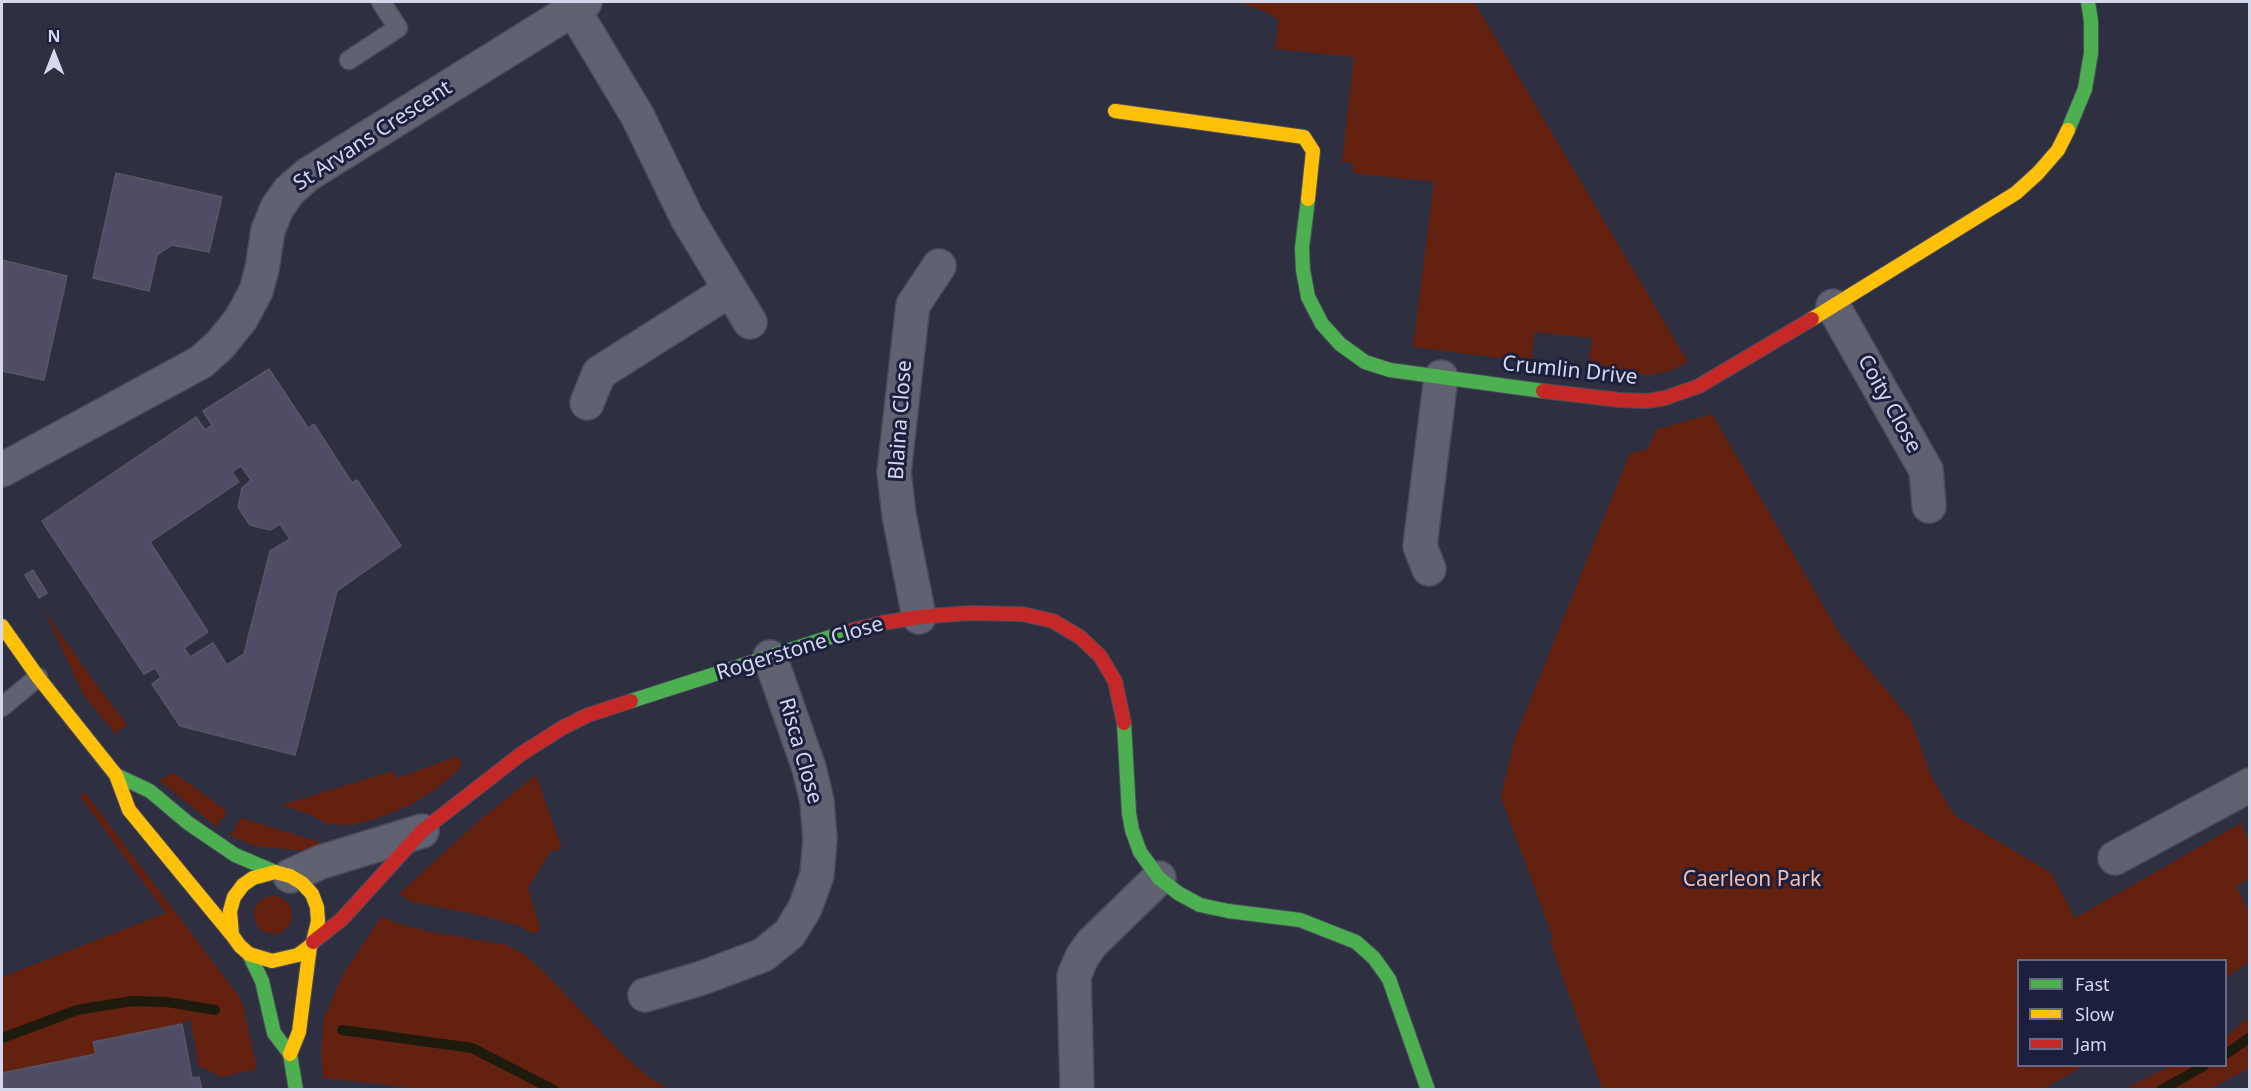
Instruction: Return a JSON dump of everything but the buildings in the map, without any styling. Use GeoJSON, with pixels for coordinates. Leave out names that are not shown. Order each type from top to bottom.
{"type":"FeatureCollection","features":[{"type":"Feature","properties":{"kind":"street","name":"Crumlin Drive"},"geometry":{"type":"LineString","coordinates":[[1115,111],[1304,137],[1313,150],[1302,248],[1308,297],[1322,324],[1340,344],[1365,362],[1390,370],[1620,400],[1647,401],[1665,398],[1699,386],[2016,193],[2058,150],[2075,117],[2085,89],[2091,53],[2088,2]]}},
{"type":"Feature","properties":{"kind":"street","name":"St Arvans Crescent"},"geometry":{"type":"LineString","coordinates":[[2,470],[201,362],[227,337],[251,301],[262,269],[268,230],[277,207],[289,191],[306,175],[579,5],[637,115],[687,218],[750,322]]}},
{"type":"Feature","properties":{"kind":"street","name":"Blaina Close"},"geometry":{"type":"LineString","coordinates":[[919,617],[899,515],[894,472],[913,305],[939,266]]}},
{"type":"Feature","properties":{"kind":"street"},"geometry":{"type":"LineString","coordinates":[[587,403],[599,373],[730,290]]}},
{"type":"Feature","properties":{"kind":"street","name":"Coity Close"},"geometry":{"type":"LineString","coordinates":[[1833,306],[1926,470],[1929,506]]}},
{"type":"Feature","properties":{"kind":"street"},"geometry":{"type":"LineString","coordinates":[[1429,569],[1420,546],[1441,377]]}},
{"type":"Feature","properties":{"kind":"street","name":"Rogerstone Close"},"geometry":{"type":"LineString","coordinates":[[311,944],[342,920],[422,831],[520,754],[588,715],[854,630],[919,617],[969,613],[1032,616],[1053,621],[1080,637],[1100,656],[1116,681],[1124,713],[1129,813],[1132,830],[1140,852],[1158,878],[1178,893],[1200,904],[1228,911],[1300,920],[1356,942],[1374,958],[1389,980],[1428,1089]]}},
{"type":"Feature","properties":{"kind":"street"},"geometry":{"type":"LineString","coordinates":[[2,626],[116,775],[129,810],[249,954],[262,981],[274,1034],[290,1054],[296,1089]]}},
{"type":"Feature","properties":{"kind":"street","name":"Risca Close"},"geometry":{"type":"LineString","coordinates":[[645,995],[763,956],[790,933],[805,908],[816,874],[819,839],[817,801],[809,768],[771,657]]}},
{"type":"Feature","properties":{"kind":"street"},"geometry":{"type":"LineString","coordinates":[[116,775],[150,791],[188,823],[235,855],[302,883],[312,894],[317,907],[318,921],[311,944],[299,1032],[290,1054]]}},
{"type":"Feature","properties":{"kind":"street"},"geometry":{"type":"LineString","coordinates":[[2115,858],[2250,785]]}},
{"type":"Feature","properties":{"kind":"street","name":"Rogerstone Close"},"geometry":{"type":"LineString","coordinates":[[283,874],[422,831]]}},
{"type":"Feature","properties":{"kind":"street"},"geometry":{"type":"LineString","coordinates":[[232,935],[230,910],[234,897],[243,885],[253,878],[283,874]]}},
{"type":"Feature","properties":{"kind":"street"},"geometry":{"type":"LineString","coordinates":[[1077,1088],[1074,976],[1082,957],[1092,944],[1158,878]]}},
{"type":"Feature","properties":{"kind":"street"},"geometry":{"type":"LineString","coordinates":[[249,954],[272,962],[298,955],[311,944]]}},
{"type":"Feature","properties":{"kind":"lane"},"geometry":{"type":"LineString","coordinates":[[349,60],[398,28],[381,2]]}},
{"type":"Feature","properties":{"kind":"lane"},"geometry":{"type":"LineString","coordinates":[[2,706],[38,676]]}},
{"type":"Feature","properties":{"kind":"green space"},"geometry":{"type":"Polygon","coordinates":[[[1238,2],[1474,2],[1688,362],[1669,371],[1649,375],[1588,369],[1592,338],[1535,332],[1531,362],[1413,347],[1434,182],[1353,173],[1353,163],[1342,162],[1354,57],[1275,49],[1279,20],[1264,11],[1238,2]]]}},
{"type":"Feature","properties":{"kind":"green space","name":"Caerleon Park"},"geometry":{"type":"Polygon","coordinates":[[[1712,414],[1840,635],[1911,720],[1931,776],[1954,815],[2051,873],[2075,918],[2241,823],[2249,843],[2249,879],[2236,886],[2249,913],[2249,962],[2227,976],[2227,959],[2017,959],[2017,1067],[2081,1067],[2043,1089],[1602,1089],[1550,941],[1553,938],[1501,797],[1515,738],[1630,453],[1647,450],[1657,429],[1712,414]]]}},
{"type":"Feature","properties":{"kind":"green space"},"geometry":{"type":"Polygon","coordinates":[[[44,610],[127,724],[115,734],[83,694],[44,610]]]}},
{"type":"Feature","properties":{"kind":"green space"},"geometry":{"type":"Polygon","coordinates":[[[458,756],[462,766],[440,786],[411,805],[375,819],[351,825],[327,824],[311,815],[281,805],[393,771],[397,778],[458,756]]]}},
{"type":"Feature","properties":{"kind":"green space"},"geometry":{"type":"Polygon","coordinates":[[[174,773],[227,811],[217,827],[159,780],[174,773]]]}},
{"type":"Feature","properties":{"kind":"green space"},"geometry":{"type":"Polygon","coordinates":[[[536,775],[562,849],[550,852],[528,888],[540,929],[534,934],[519,926],[488,917],[412,902],[399,894],[482,818],[536,775]]]}},
{"type":"Feature","properties":{"kind":"green space"},"geometry":{"type":"Polygon","coordinates":[[[86,794],[238,995],[243,1006],[257,1069],[222,1077],[199,1066],[190,1019],[182,1024],[94,1042],[96,1054],[2,1073],[2,977],[166,913],[79,795],[86,794]]]}},
{"type":"Feature","properties":{"kind":"green space"},"geometry":{"type":"Polygon","coordinates":[[[241,818],[332,846],[305,851],[255,846],[230,836],[241,818]]]}},
{"type":"Feature","properties":{"kind":"green space"},"geometry":{"type":"Polygon","coordinates":[[[273,896],[287,901],[292,915],[287,929],[273,934],[259,929],[254,915],[259,901],[273,896]]]}},
{"type":"Feature","properties":{"kind":"green space"},"geometry":{"type":"Polygon","coordinates":[[[381,917],[431,932],[507,945],[525,955],[624,1056],[651,1079],[669,1089],[431,1090],[323,1078],[321,1053],[324,1018],[342,976],[381,917]]]}},
{"type":"Feature","properties":{"kind":"green space"},"geometry":{"type":"Polygon","coordinates":[[[2249,1017],[2249,1068],[2211,1089],[2125,1089],[2168,1067],[2227,1067],[2227,1036],[2249,1017]]]}},
{"type":"Feature","properties":{"kind":"waterway"},"geometry":{"type":"LineString","coordinates":[[2,1038],[77,1010],[132,1001],[167,1002],[215,1010]]}},
{"type":"Feature","properties":{"kind":"waterway"},"geometry":{"type":"LineString","coordinates":[[342,1030],[472,1048],[554,1090]]}},
{"type":"Feature","properties":{"kind":"waterway"},"geometry":{"type":"LineString","coordinates":[[2227,1053],[2250,1037]]}},
{"type":"Feature","properties":{"kind":"waterway"},"geometry":{"type":"LineString","coordinates":[[2161,1090],[2202,1067]]}},
{"type":"Feature","properties":{"kind":"traffic: fast"},"geometry":{"type":"LineString","coordinates":[[2068,130],[2085,89],[2091,53],[2091,21],[2088,2]]}},
{"type":"Feature","properties":{"kind":"traffic: fast"},"geometry":{"type":"LineString","coordinates":[[1308,199],[1302,248],[1308,297],[1322,324],[1340,344],[1365,362],[1390,370],[1543,391]]}},
{"type":"Feature","properties":{"kind":"traffic: fast"},"geometry":{"type":"LineString","coordinates":[[631,701],[849,631]]}},
{"type":"Feature","properties":{"kind":"traffic: fast"},"geometry":{"type":"LineString","coordinates":[[1124,723],[1132,830],[1140,852],[1159,878],[1178,893],[1200,905],[1300,920],[1356,942],[1374,958],[1389,979],[1428,1090]]}},
{"type":"Feature","properties":{"kind":"traffic: fast"},"geometry":{"type":"LineString","coordinates":[[116,775],[150,791],[188,823],[235,855],[275,872]]}},
{"type":"Feature","properties":{"kind":"traffic: fast"},"geometry":{"type":"LineString","coordinates":[[249,954],[262,981],[274,1033],[290,1054],[296,1090]]}},
{"type":"Feature","properties":{"kind":"traffic: slow"},"geometry":{"type":"LineString","coordinates":[[1115,111],[1304,137],[1313,151],[1308,199]]}},
{"type":"Feature","properties":{"kind":"traffic: slow"},"geometry":{"type":"LineString","coordinates":[[1812,319],[2016,193],[2058,150],[2068,130]]}},
{"type":"Feature","properties":{"kind":"traffic: slow"},"geometry":{"type":"LineString","coordinates":[[2,626],[38,677],[116,775],[129,810],[232,935]]}},
{"type":"Feature","properties":{"kind":"traffic: slow"},"geometry":{"type":"LineString","coordinates":[[275,872],[290,876],[302,883],[312,894],[317,907],[318,921],[310,946],[298,955],[272,961],[249,954],[240,946],[232,935],[230,911],[234,897],[243,885],[253,878],[275,872]]}},
{"type":"Feature","properties":{"kind":"traffic: slow"},"geometry":{"type":"LineString","coordinates":[[290,1054],[299,1032],[310,946]]}},
{"type":"Feature","properties":{"kind":"traffic: jam"},"geometry":{"type":"LineString","coordinates":[[1543,391],[1620,400],[1647,401],[1665,398],[1699,386],[1812,319]]}},
{"type":"Feature","properties":{"kind":"traffic: jam"},"geometry":{"type":"LineString","coordinates":[[849,631],[919,617],[969,613],[1022,614],[1053,621],[1080,637],[1100,656],[1115,681],[1124,723]]}},
{"type":"Feature","properties":{"kind":"traffic: jam"},"geometry":{"type":"LineString","coordinates":[[313,942],[342,919],[422,831],[521,754],[562,728],[588,715],[631,701]]}}]}
